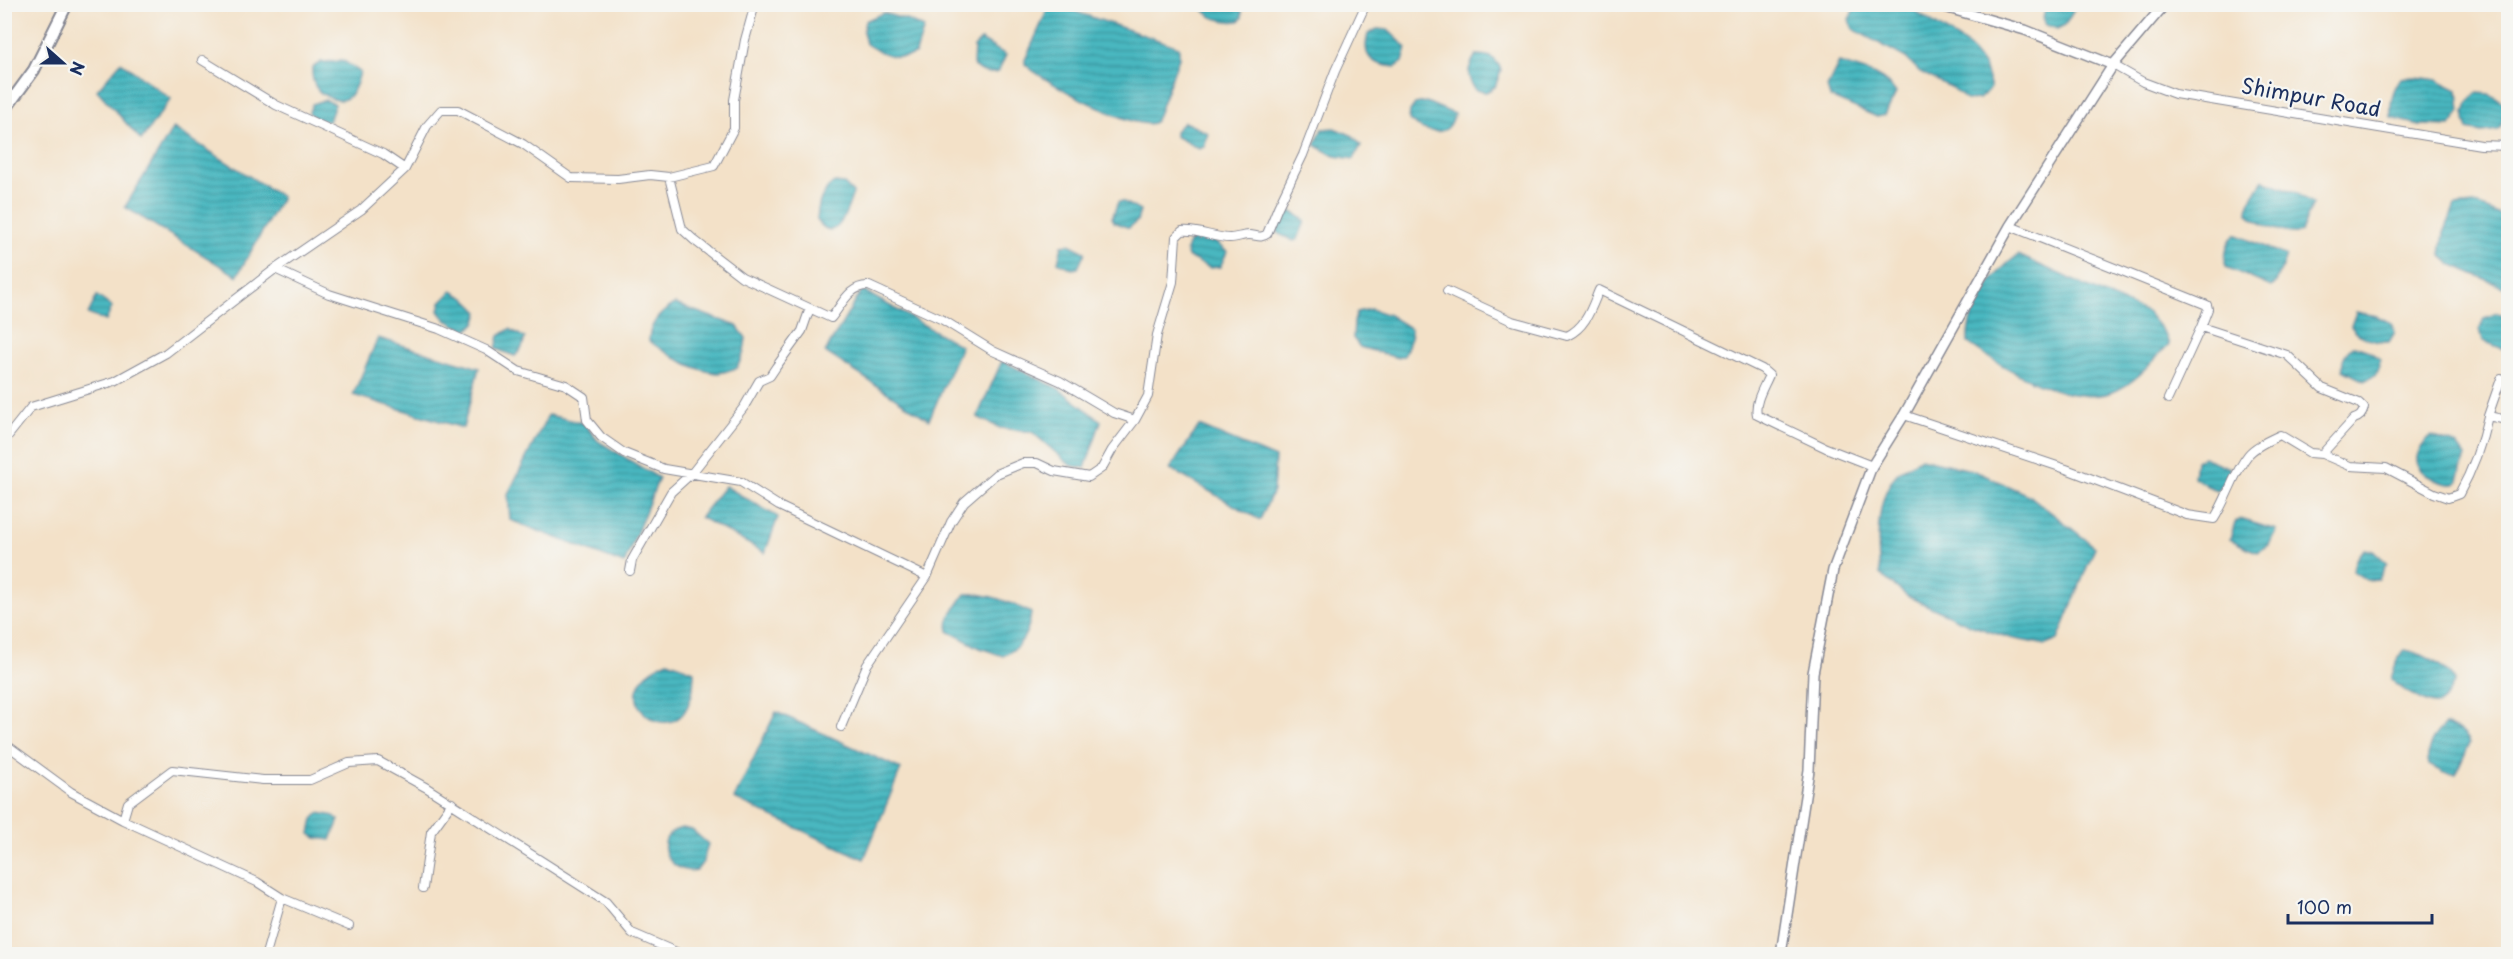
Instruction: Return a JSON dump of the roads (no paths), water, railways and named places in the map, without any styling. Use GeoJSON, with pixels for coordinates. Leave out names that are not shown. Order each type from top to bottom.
{"type":"FeatureCollection","features":[{"type":"Feature","properties":{"kind":"main road"},"geometry":{"type":"LineString","coordinates":[[4,111],[34,70],[67,4]]}},
{"type":"Feature","properties":{"kind":"street"},"geometry":{"type":"LineString","coordinates":[[4,441],[31,407],[115,381],[166,353],[275,269],[361,210],[405,170],[427,126],[441,110],[458,110],[523,144],[571,178],[618,179],[650,175],[669,177],[714,166],[734,128],[736,90],[745,40],[755,4]]}},
{"type":"Feature","properties":{"kind":"street"},"geometry":{"type":"LineString","coordinates":[[841,727],[867,665],[927,577],[951,522],[964,502],[996,474],[1023,463],[1037,463],[1068,474],[1089,477],[1096,474],[1135,420],[1148,396],[1157,335],[1173,282],[1176,237],[1182,231],[1189,230],[1199,234],[1232,238],[1250,235],[1259,237],[1267,234],[1303,155],[1335,70],[1366,4]]}},
{"type":"Feature","properties":{"kind":"street"},"geometry":{"type":"LineString","coordinates":[[1934,4],[2025,30],[2113,65]]}},
{"type":"Feature","properties":{"kind":"street"},"geometry":{"type":"LineString","coordinates":[[1781,954],[1809,770],[1813,673],[1833,570],[1872,466],[1904,415],[2010,226],[2113,65],[2164,4]]}},
{"type":"Feature","properties":{"kind":"street"},"geometry":{"type":"LineString","coordinates":[[202,60],[276,105],[382,154],[405,170]]}},
{"type":"Feature","properties":{"kind":"street","name":"Shimpur Road"},"geometry":{"type":"LineString","coordinates":[[2113,65],[2143,82],[2175,94],[2481,145],[2508,146]]}},
{"type":"Feature","properties":{"kind":"street"},"geometry":{"type":"LineString","coordinates":[[669,177],[682,230],[742,277],[831,318],[854,290],[862,285],[869,286],[943,320],[993,351],[1060,381],[1114,413],[1135,420]]}},
{"type":"Feature","properties":{"kind":"street"},"geometry":{"type":"LineString","coordinates":[[2010,226],[2207,305],[2208,309],[2201,327],[2168,399]]}},
{"type":"Feature","properties":{"kind":"street"},"geometry":{"type":"LineString","coordinates":[[275,269],[329,294],[439,329],[486,350],[518,370],[566,385],[584,397],[587,420],[601,437],[624,453],[664,469],[741,482],[779,506],[927,577]]}},
{"type":"Feature","properties":{"kind":"street"},"geometry":{"type":"LineString","coordinates":[[1447,291],[1512,321],[1567,336],[1579,331],[1599,291],[1762,369],[1769,375],[1757,402],[1755,409],[1757,416],[1872,466]]}},
{"type":"Feature","properties":{"kind":"street"},"geometry":{"type":"LineString","coordinates":[[630,571],[632,560],[671,492],[692,473],[744,407],[759,381],[770,376],[801,331],[810,308]]}},
{"type":"Feature","properties":{"kind":"street"},"geometry":{"type":"LineString","coordinates":[[2201,327],[2287,355],[2322,388],[2359,403],[2364,408],[2360,417],[2354,419],[2322,454]]}},
{"type":"Feature","properties":{"kind":"street"},"geometry":{"type":"LineString","coordinates":[[1904,415],[2066,469],[2187,515],[2214,519],[2248,454],[2280,435],[2310,453],[2322,454],[2350,466],[2386,468],[2448,498],[2459,494],[2478,457],[2488,416],[2501,379]]}},
{"type":"Feature","properties":{"kind":"street"},"geometry":{"type":"LineString","coordinates":[[2488,416],[2502,419],[2508,416]]}},
{"type":"Feature","properties":{"kind":"street"},"geometry":{"type":"LineString","coordinates":[[4,743],[71,792],[123,820],[257,882],[282,898],[349,926]]}},
{"type":"Feature","properties":{"kind":"street"},"geometry":{"type":"LineString","coordinates":[[123,820],[128,802],[172,770],[263,780],[310,780],[349,763],[378,761],[452,803],[606,902],[632,933],[681,954]]}},
{"type":"Feature","properties":{"kind":"street"},"geometry":{"type":"LineString","coordinates":[[423,888],[431,832],[452,803]]}},
{"type":"Feature","properties":{"kind":"street"},"geometry":{"type":"LineString","coordinates":[[266,954],[282,898]]}},
{"type":"Feature","properties":{"kind":"water"},"geometry":{"type":"Polygon","coordinates":[[[1856,4],[1905,5],[1966,44],[1984,66],[1991,88],[1979,99],[1966,100],[1954,89],[1920,72],[1906,58],[1853,29],[1849,20],[1856,4]]]}},
{"type":"Feature","properties":{"kind":"water"},"geometry":{"type":"Polygon","coordinates":[[[2046,4],[2077,5],[2065,25],[2057,29],[2046,25],[2043,19],[2046,4]]]}},
{"type":"Feature","properties":{"kind":"water"},"geometry":{"type":"Polygon","coordinates":[[[1056,5],[1179,47],[1179,58],[1153,123],[1142,123],[1108,112],[1067,92],[1025,64],[1047,11],[1056,5]]]}},
{"type":"Feature","properties":{"kind":"water"},"geometry":{"type":"Polygon","coordinates":[[[1200,5],[1242,5],[1242,18],[1239,21],[1216,19],[1200,5]]]}},
{"type":"Feature","properties":{"kind":"water"},"geometry":{"type":"Polygon","coordinates":[[[883,13],[924,28],[916,53],[904,57],[891,56],[866,44],[863,32],[865,21],[883,13]]]}},
{"type":"Feature","properties":{"kind":"water"},"geometry":{"type":"Polygon","coordinates":[[[1377,29],[1388,30],[1407,48],[1403,62],[1396,67],[1381,65],[1368,55],[1366,43],[1368,34],[1377,29]]]}},
{"type":"Feature","properties":{"kind":"water"},"geometry":{"type":"Polygon","coordinates":[[[981,40],[1006,55],[998,72],[984,72],[973,64],[974,47],[981,40]]]}},
{"type":"Feature","properties":{"kind":"water"},"geometry":{"type":"Polygon","coordinates":[[[1476,55],[1492,58],[1501,70],[1495,87],[1486,92],[1475,90],[1470,81],[1469,69],[1476,55]]]}},
{"type":"Feature","properties":{"kind":"water"},"geometry":{"type":"Polygon","coordinates":[[[344,61],[360,72],[358,79],[347,98],[333,99],[316,87],[312,68],[321,62],[344,61]]]}},
{"type":"Feature","properties":{"kind":"water"},"geometry":{"type":"Polygon","coordinates":[[[121,62],[171,99],[141,140],[97,90],[121,62]]]}},
{"type":"Feature","properties":{"kind":"water"},"geometry":{"type":"Polygon","coordinates":[[[1839,63],[1870,73],[1891,87],[1896,93],[1885,115],[1877,117],[1830,97],[1827,87],[1839,63]]]}},
{"type":"Feature","properties":{"kind":"water"},"geometry":{"type":"Polygon","coordinates":[[[2416,77],[2438,80],[2458,90],[2460,113],[2451,126],[2420,125],[2391,118],[2392,97],[2401,78],[2416,77]]]}},
{"type":"Feature","properties":{"kind":"water"},"geometry":{"type":"Polygon","coordinates":[[[2476,93],[2489,94],[2506,104],[2498,130],[2481,132],[2468,129],[2465,119],[2466,110],[2476,93]]]}},
{"type":"Feature","properties":{"kind":"water"},"geometry":{"type":"Polygon","coordinates":[[[325,100],[335,104],[329,121],[318,119],[309,112],[312,104],[325,100]]]}},
{"type":"Feature","properties":{"kind":"water"},"geometry":{"type":"Polygon","coordinates":[[[1426,102],[1454,114],[1447,128],[1436,132],[1429,131],[1409,120],[1410,111],[1415,104],[1426,102]]]}},
{"type":"Feature","properties":{"kind":"water"},"geometry":{"type":"Polygon","coordinates":[[[1184,122],[1208,133],[1204,147],[1199,149],[1175,136],[1175,131],[1184,122]]]}},
{"type":"Feature","properties":{"kind":"water"},"geometry":{"type":"Polygon","coordinates":[[[173,128],[282,197],[237,276],[125,207],[173,128]]]}},
{"type":"Feature","properties":{"kind":"water"},"geometry":{"type":"Polygon","coordinates":[[[1334,128],[1353,136],[1361,145],[1354,159],[1334,156],[1315,145],[1322,129],[1334,128]]]}},
{"type":"Feature","properties":{"kind":"water"},"geometry":{"type":"Polygon","coordinates":[[[2263,180],[2295,192],[2313,204],[2301,232],[2288,233],[2272,228],[2257,221],[2248,213],[2249,203],[2263,180]]]}},
{"type":"Feature","properties":{"kind":"water"},"geometry":{"type":"Polygon","coordinates":[[[834,183],[844,184],[853,193],[841,223],[830,230],[817,220],[821,199],[834,183]]]}},
{"type":"Feature","properties":{"kind":"water"},"geometry":{"type":"Polygon","coordinates":[[[1118,202],[1124,202],[1140,211],[1137,221],[1129,228],[1114,222],[1112,218],[1118,202]]]}},
{"type":"Feature","properties":{"kind":"water"},"geometry":{"type":"Polygon","coordinates":[[[2474,204],[2508,218],[2508,289],[2451,264],[2441,255],[2444,233],[2455,206],[2474,204]]]}},
{"type":"Feature","properties":{"kind":"water"},"geometry":{"type":"Polygon","coordinates":[[[1287,210],[1305,221],[1298,239],[1294,241],[1279,234],[1277,230],[1282,215],[1287,210]]]}},
{"type":"Feature","properties":{"kind":"water"},"geometry":{"type":"Polygon","coordinates":[[[2235,234],[2286,256],[2276,283],[2271,287],[2226,267],[2226,249],[2235,234]]]}},
{"type":"Feature","properties":{"kind":"water"},"geometry":{"type":"Polygon","coordinates":[[[1196,238],[1215,242],[1227,252],[1220,267],[1210,268],[1188,257],[1186,250],[1190,241],[1196,238]]]}},
{"type":"Feature","properties":{"kind":"water"},"geometry":{"type":"Polygon","coordinates":[[[1069,244],[1085,252],[1078,268],[1072,269],[1058,262],[1062,245],[1069,244]]]}},
{"type":"Feature","properties":{"kind":"water"},"geometry":{"type":"Polygon","coordinates":[[[2018,255],[2147,312],[2165,334],[2169,344],[2144,371],[2129,383],[2113,392],[2095,396],[2076,395],[2057,390],[2017,374],[1968,343],[1971,318],[1976,305],[1999,272],[2018,255]]]}},
{"type":"Feature","properties":{"kind":"water"},"geometry":{"type":"Polygon","coordinates":[[[862,290],[961,346],[929,420],[825,352],[862,290]]]}},
{"type":"Feature","properties":{"kind":"water"},"geometry":{"type":"Polygon","coordinates":[[[452,291],[465,298],[479,312],[476,322],[467,331],[446,320],[439,311],[441,302],[452,291]]]}},
{"type":"Feature","properties":{"kind":"water"},"geometry":{"type":"Polygon","coordinates":[[[97,296],[112,307],[106,321],[88,314],[97,296]]]}},
{"type":"Feature","properties":{"kind":"water"},"geometry":{"type":"Polygon","coordinates":[[[675,304],[737,326],[746,338],[744,352],[737,368],[718,373],[709,372],[673,357],[649,341],[651,329],[657,319],[675,304]]]}},
{"type":"Feature","properties":{"kind":"water"},"geometry":{"type":"Polygon","coordinates":[[[1371,309],[1389,315],[1411,329],[1411,338],[1404,356],[1398,358],[1360,347],[1353,338],[1357,312],[1371,309]]]}},
{"type":"Feature","properties":{"kind":"water"},"geometry":{"type":"Polygon","coordinates":[[[2356,312],[2377,316],[2391,323],[2395,332],[2389,342],[2373,341],[2358,334],[2351,326],[2356,312]]]}},
{"type":"Feature","properties":{"kind":"water"},"geometry":{"type":"Polygon","coordinates":[[[2497,313],[2508,318],[2508,351],[2483,341],[2480,329],[2484,318],[2497,313]]]}},
{"type":"Feature","properties":{"kind":"water"},"geometry":{"type":"Polygon","coordinates":[[[510,329],[525,338],[522,348],[515,356],[496,349],[499,336],[510,329]]]}},
{"type":"Feature","properties":{"kind":"water"},"geometry":{"type":"Polygon","coordinates":[[[378,338],[479,368],[463,428],[353,395],[378,338]]]}},
{"type":"Feature","properties":{"kind":"water"},"geometry":{"type":"Polygon","coordinates":[[[2353,346],[2361,347],[2381,359],[2376,375],[2364,381],[2343,370],[2344,356],[2353,346]]]}},
{"type":"Feature","properties":{"kind":"water"},"geometry":{"type":"Polygon","coordinates":[[[1002,361],[1059,389],[1101,421],[1085,468],[1070,465],[1032,432],[1000,428],[977,417],[1002,361]]]}},
{"type":"Feature","properties":{"kind":"water"},"geometry":{"type":"Polygon","coordinates":[[[548,415],[584,423],[598,441],[659,478],[624,564],[510,520],[508,494],[548,415]]]}},
{"type":"Feature","properties":{"kind":"water"},"geometry":{"type":"Polygon","coordinates":[[[1199,426],[1275,458],[1273,491],[1260,520],[1170,469],[1199,426]]]}},
{"type":"Feature","properties":{"kind":"water"},"geometry":{"type":"Polygon","coordinates":[[[2432,436],[2457,445],[2465,456],[2457,483],[2443,483],[2426,475],[2418,465],[2418,454],[2432,436]]]}},
{"type":"Feature","properties":{"kind":"water"},"geometry":{"type":"Polygon","coordinates":[[[2203,457],[2230,468],[2225,481],[2218,490],[2194,477],[2196,461],[2203,457]]]}},
{"type":"Feature","properties":{"kind":"water"},"geometry":{"type":"Polygon","coordinates":[[[1921,458],[1975,471],[2030,496],[2095,547],[2058,640],[2046,645],[2010,638],[1970,625],[1907,596],[1880,574],[1878,533],[1886,491],[1901,470],[1921,458]]]}},
{"type":"Feature","properties":{"kind":"water"},"geometry":{"type":"Polygon","coordinates":[[[725,486],[778,517],[765,553],[700,517],[725,486]]]}},
{"type":"Feature","properties":{"kind":"water"},"geometry":{"type":"Polygon","coordinates":[[[2240,519],[2276,530],[2269,545],[2258,552],[2230,539],[2235,522],[2240,519]]]}},
{"type":"Feature","properties":{"kind":"water"},"geometry":{"type":"Polygon","coordinates":[[[2365,549],[2374,551],[2387,563],[2378,579],[2366,580],[2353,571],[2356,558],[2365,549]]]}},
{"type":"Feature","properties":{"kind":"water"},"geometry":{"type":"Polygon","coordinates":[[[965,594],[991,596],[1031,613],[1026,633],[1015,649],[1003,656],[980,648],[948,631],[949,617],[965,594]]]}},
{"type":"Feature","properties":{"kind":"water"},"geometry":{"type":"Polygon","coordinates":[[[2405,650],[2433,660],[2455,680],[2441,703],[2433,704],[2420,699],[2391,679],[2398,657],[2405,650]]]}},
{"type":"Feature","properties":{"kind":"water"},"geometry":{"type":"Polygon","coordinates":[[[668,661],[694,671],[689,703],[680,717],[667,722],[655,720],[644,713],[638,702],[638,688],[647,674],[668,661]]]}},
{"type":"Feature","properties":{"kind":"water"},"geometry":{"type":"Polygon","coordinates":[[[776,712],[901,769],[864,859],[734,799],[776,712]]]}},
{"type":"Feature","properties":{"kind":"water"},"geometry":{"type":"Polygon","coordinates":[[[2445,725],[2463,734],[2470,743],[2456,774],[2444,773],[2429,765],[2428,754],[2431,743],[2445,725]]]}},
{"type":"Feature","properties":{"kind":"water"},"geometry":{"type":"Polygon","coordinates":[[[319,813],[334,816],[339,820],[331,840],[316,838],[310,834],[313,819],[319,813]]]}},
{"type":"Feature","properties":{"kind":"water"},"geometry":{"type":"Polygon","coordinates":[[[682,828],[692,830],[708,844],[703,862],[697,870],[678,867],[666,854],[666,839],[672,832],[682,828]]]}}]}
